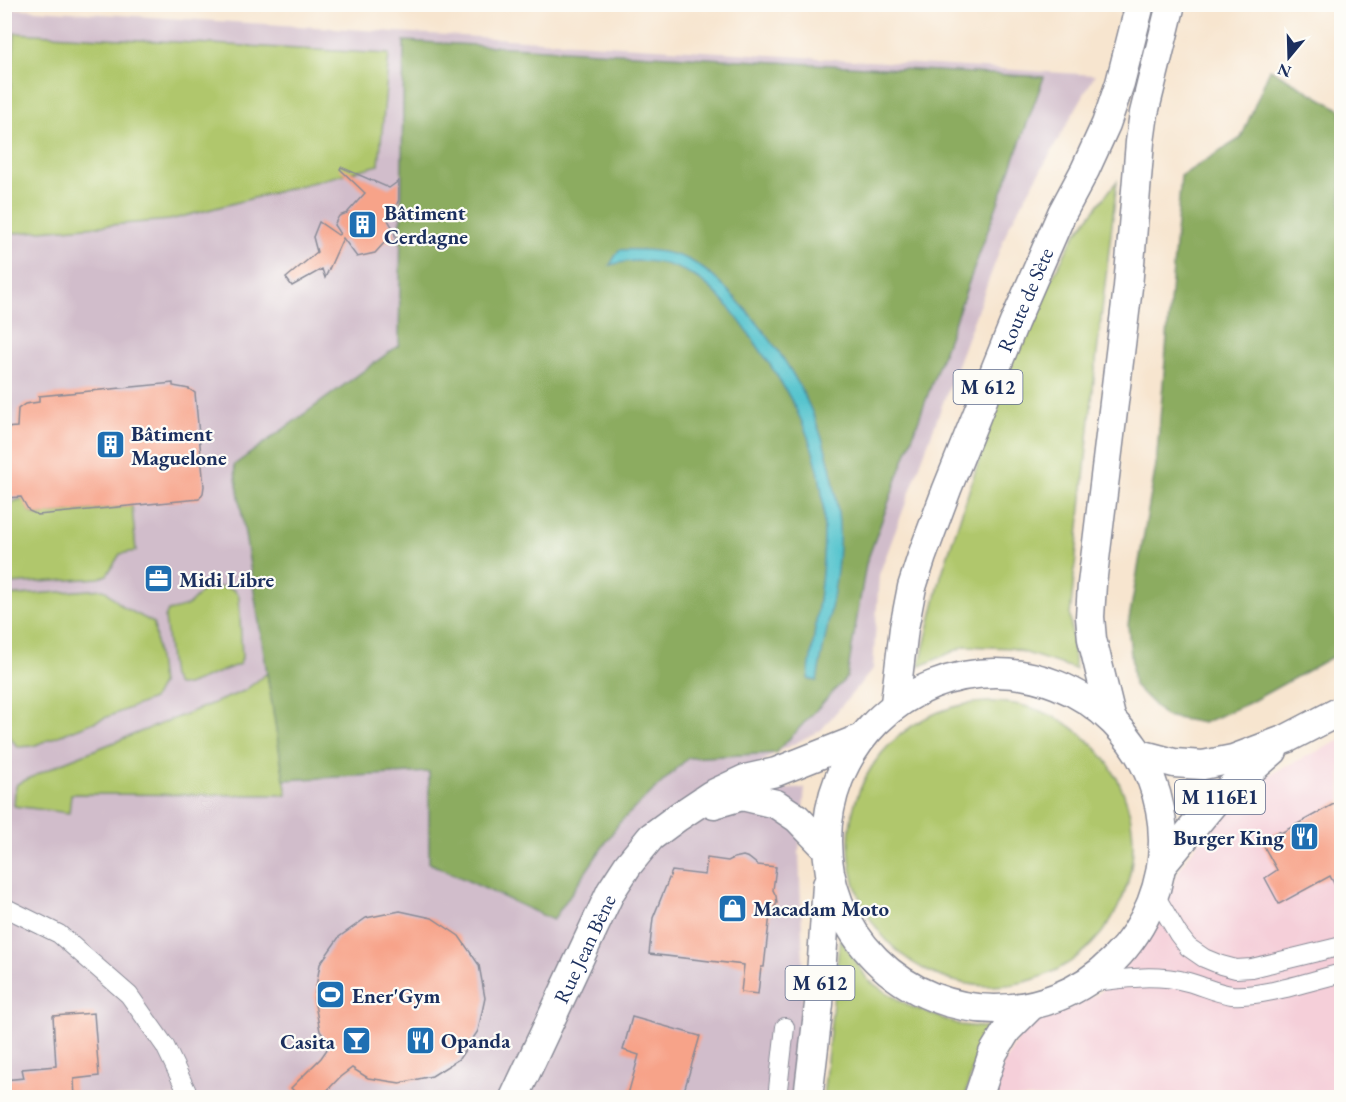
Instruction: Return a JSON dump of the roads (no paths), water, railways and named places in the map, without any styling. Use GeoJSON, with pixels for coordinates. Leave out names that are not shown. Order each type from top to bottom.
{"type":"FeatureCollection","features":[{"type":"Feature","properties":{"kind":"main road","name":"Route de Sète"},"geometry":{"type":"LineString","coordinates":[[895,704],[904,628],[912,587],[922,556],[1014,323],[1062,213],[1106,124],[1120,83],[1140,4]]}},
{"type":"Feature","properties":{"kind":"main road"},"geometry":{"type":"LineString","coordinates":[[1111,717],[1092,639],[1090,617],[1128,287],[1140,142],[1144,113],[1171,4]]}},
{"type":"Feature","properties":{"kind":"main road"},"geometry":{"type":"LineString","coordinates":[[982,672],[1029,675],[1073,691],[1111,717],[1140,754],[1156,789],[1164,826],[1163,864],[1155,895],[1128,945],[1086,983],[1060,997],[1031,1006],[986,1010],[941,1001],[900,980],[866,950],[841,912],[826,857],[828,808],[839,772],[859,740],[876,720],[895,704],[937,681],[982,672]]}},
{"type":"Feature","properties":{"kind":"main road","name":"M 116E1"},"geometry":{"type":"LineString","coordinates":[[1140,754],[1174,763],[1203,765],[1233,759],[1286,739],[1341,710]]}},
{"type":"Feature","properties":{"kind":"main road","name":"M 116E1"},"geometry":{"type":"LineString","coordinates":[[1163,864],[1216,800],[1286,739]]}},
{"type":"Feature","properties":{"kind":"main road","name":"Rue Jean Bène"},"geometry":{"type":"LineString","coordinates":[[514,1098],[611,891],[628,865],[651,837],[711,795],[745,779],[776,772],[859,740]]}},
{"type":"Feature","properties":{"kind":"main road","name":"Rue Jean Bène"},"geometry":{"type":"LineString","coordinates":[[678,817],[742,796],[776,804],[797,818],[826,857]]}},
{"type":"Feature","properties":{"kind":"main road","name":"M 612"},"geometry":{"type":"LineString","coordinates":[[808,1098],[820,984],[826,857]]}},
{"type":"Feature","properties":{"kind":"main road"},"geometry":{"type":"LineString","coordinates":[[978,1098],[993,1053],[1007,1030],[1031,1006]]}},
{"type":"Feature","properties":{"kind":"street"},"geometry":{"type":"LineString","coordinates":[[1155,895],[1188,947],[1204,958],[1221,965],[1236,969],[1252,968],[1341,946]]}},
{"type":"Feature","properties":{"kind":"street"},"geometry":{"type":"LineString","coordinates":[[4,907],[59,934],[129,995],[165,1046],[190,1098]]}},
{"type":"Feature","properties":{"kind":"street"},"geometry":{"type":"LineString","coordinates":[[1086,983],[1155,978],[1188,982],[1217,993],[1247,995],[1341,973]]}},
{"type":"Feature","properties":{"kind":"street"},"geometry":{"type":"LineString","coordinates":[[777,1098],[785,1027]]}},
{"type":"Feature","properties":{"kind":"water"},"geometry":{"type":"Polygon","coordinates":[[[619,250],[653,251],[679,256],[701,267],[713,277],[736,299],[772,342],[787,364],[812,412],[829,463],[839,518],[838,565],[817,681],[808,679],[823,563],[824,517],[818,472],[805,429],[786,390],[762,352],[719,296],[697,278],[666,264],[633,261],[610,265],[619,250]]]}},
{"type":"Feature","properties":{"kind":"place","name":"Bâtiment Cerdagne"},"geometry":{"type":"Point","coordinates":[363,224]}},
{"type":"Feature","properties":{"kind":"place","name":"Bâtiment Maguelone"},"geometry":{"type":"Point","coordinates":[110,445]}},
{"type":"Feature","properties":{"kind":"place","name":"Midi Libre"},"geometry":{"type":"Point","coordinates":[158,579]}},
{"type":"Feature","properties":{"kind":"place","name":"Burger King"},"geometry":{"type":"Point","coordinates":[1305,837]}},
{"type":"Feature","properties":{"kind":"place","name":"Macadam Moto"},"geometry":{"type":"Point","coordinates":[732,908]}},
{"type":"Feature","properties":{"kind":"place","name":"Ener'Gym"},"geometry":{"type":"Point","coordinates":[331,995]}},
{"type":"Feature","properties":{"kind":"place","name":"Opanda"},"geometry":{"type":"Point","coordinates":[420,1040]}},
{"type":"Feature","properties":{"kind":"place","name":"Casita"},"geometry":{"type":"Point","coordinates":[356,1041]}}]}
